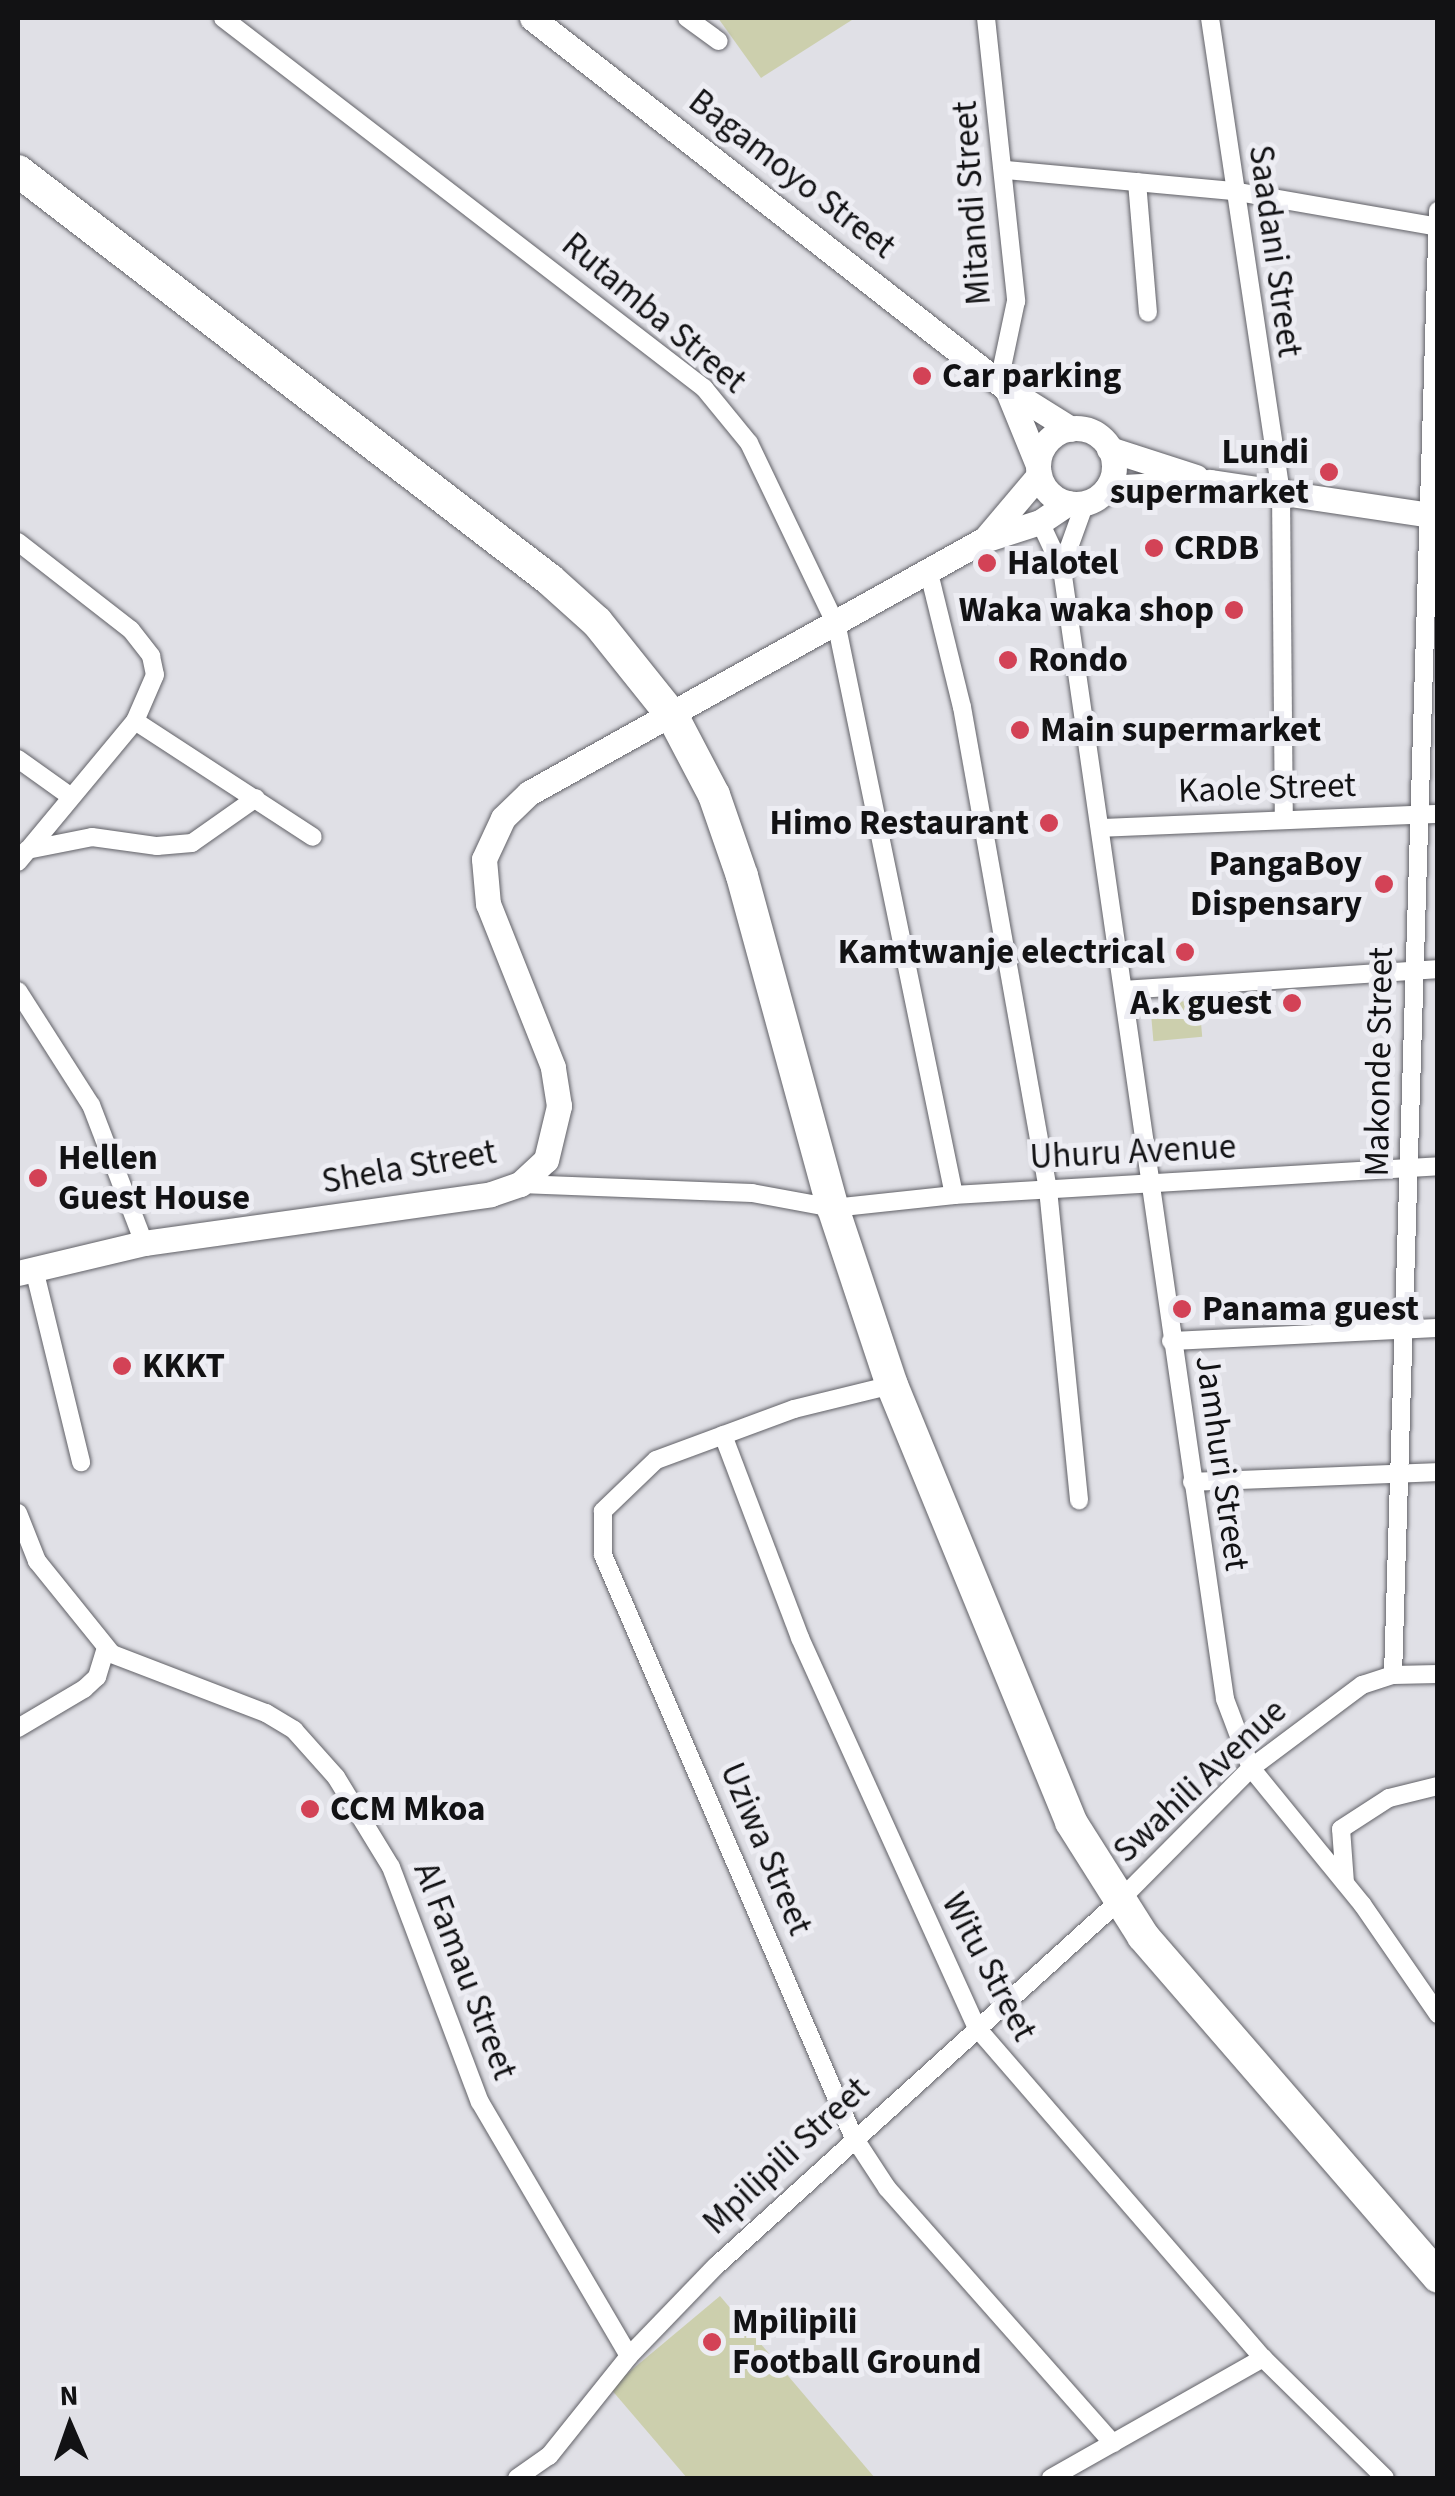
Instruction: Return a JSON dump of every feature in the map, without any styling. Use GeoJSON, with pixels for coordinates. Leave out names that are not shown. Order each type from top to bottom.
{"type":"FeatureCollection","features":[{"type":"Feature","properties":{"kind":"highway"},"geometry":{"type":"LineString","coordinates":[[18,171],[549,579],[598,622],[673,717],[714,796],[742,876],[833,1208],[892,1385],[1036,1752],[1119,1901],[1438,2276]]}},
{"type":"Feature","properties":{"kind":"main road","name":"Bagamoyo Street"},"geometry":{"type":"LineString","coordinates":[[532,18],[1003,385],[1071,429]]}},
{"type":"Feature","properties":{"kind":"main road"},"geometry":{"type":"LineString","coordinates":[[1003,385],[1046,490],[1076,503]]}},
{"type":"Feature","properties":{"kind":"main road"},"geometry":{"type":"LineString","coordinates":[[985,540],[1038,470],[1052,437],[1071,429],[1093,433],[1109,449],[1210,482],[1432,516]]}},
{"type":"Feature","properties":{"kind":"main road"},"geometry":{"type":"LineString","coordinates":[[1107,488],[1114,469],[1109,449]]}},
{"type":"Feature","properties":{"kind":"main road"},"geometry":{"type":"LineString","coordinates":[[985,540],[1040,522],[1107,488],[1210,482]]}},
{"type":"Feature","properties":{"kind":"main road","name":"Shela Street"},"geometry":{"type":"LineString","coordinates":[[26,1271],[144,1243],[491,1194],[520,1184],[546,1160],[559,1106],[553,1067],[494,926],[484,859],[502,818],[529,793],[837,627],[985,540]]}},
{"type":"Feature","properties":{"kind":"street","name":"Rutamba Street"},"geometry":{"type":"LineString","coordinates":[[224,18],[704,388],[748,444],[776,493],[837,627],[954,1194]]}},
{"type":"Feature","properties":{"kind":"street"},"geometry":{"type":"LineString","coordinates":[[687,18],[719,42]]}},
{"type":"Feature","properties":{"kind":"street","name":"Mitandi Street"},"geometry":{"type":"LineString","coordinates":[[986,18],[1007,170],[1016,300],[1003,385]]}},
{"type":"Feature","properties":{"kind":"street","name":"Saadani Street"},"geometry":{"type":"LineString","coordinates":[[1210,18],[1232,191],[1281,492],[1284,820]]}},
{"type":"Feature","properties":{"kind":"street"},"geometry":{"type":"LineString","coordinates":[[1007,170],[1232,191],[1437,227]]}},
{"type":"Feature","properties":{"kind":"street"},"geometry":{"type":"LineString","coordinates":[[1138,182],[1148,313]]}},
{"type":"Feature","properties":{"kind":"street","name":"Makonde Street"},"geometry":{"type":"LineString","coordinates":[[1393,1675],[1414,970],[1428,814],[1438,210]]}},
{"type":"Feature","properties":{"kind":"street"},"geometry":{"type":"LineString","coordinates":[[1062,569],[1076,503]]}},
{"type":"Feature","properties":{"kind":"street"},"geometry":{"type":"LineString","coordinates":[[1040,522],[1062,569]]}},
{"type":"Feature","properties":{"kind":"street"},"geometry":{"type":"LineString","coordinates":[[18,542],[131,630],[151,656],[155,675],[135,721],[68,794],[22,856]]}},
{"type":"Feature","properties":{"kind":"street","name":"Jamhuri Street"},"geometry":{"type":"LineString","coordinates":[[1062,569],[1220,1678],[1251,1768]]}},
{"type":"Feature","properties":{"kind":"street"},"geometry":{"type":"LineString","coordinates":[[929,572],[962,706],[1048,1189],[1079,1500]]}},
{"type":"Feature","properties":{"kind":"street"},"geometry":{"type":"LineString","coordinates":[[135,721],[313,837]]}},
{"type":"Feature","properties":{"kind":"street"},"geometry":{"type":"LineString","coordinates":[[18,759],[68,794]]}},
{"type":"Feature","properties":{"kind":"street"},"geometry":{"type":"LineString","coordinates":[[22,856],[92,837],[157,846],[192,843],[256,798]]}},
{"type":"Feature","properties":{"kind":"street","name":"Kaole Street"},"geometry":{"type":"LineString","coordinates":[[1100,828],[1428,814]]}},
{"type":"Feature","properties":{"kind":"street"},"geometry":{"type":"LineString","coordinates":[[1124,990],[1438,969]]}},
{"type":"Feature","properties":{"kind":"street"},"geometry":{"type":"LineString","coordinates":[[18,992],[91,1105],[144,1243]]}},
{"type":"Feature","properties":{"kind":"street","name":"Uhuru Avenue"},"geometry":{"type":"LineString","coordinates":[[520,1184],[752,1193],[833,1208],[954,1194],[1438,1166]]}},
{"type":"Feature","properties":{"kind":"street"},"geometry":{"type":"LineString","coordinates":[[26,1271],[82,1462]]}},
{"type":"Feature","properties":{"kind":"street"},"geometry":{"type":"LineString","coordinates":[[1171,1341],[1438,1328]]}},
{"type":"Feature","properties":{"kind":"street","name":"Uziwa Street"},"geometry":{"type":"LineString","coordinates":[[892,1385],[724,1435],[656,1460],[614,1498],[599,1532],[611,1576],[853,2136],[886,2188],[1113,2443]]}},
{"type":"Feature","properties":{"kind":"street","name":"Witu Street"},"geometry":{"type":"LineString","coordinates":[[724,1435],[800,1638],[977,2028],[1262,2358],[1385,2478]]}},
{"type":"Feature","properties":{"kind":"street"},"geometry":{"type":"LineString","coordinates":[[1192,1482],[1438,1472]]}},
{"type":"Feature","properties":{"kind":"street","name":"Al Famau Street"},"geometry":{"type":"LineString","coordinates":[[18,1513],[22,1546],[106,1648],[158,1675],[266,1712],[294,1730],[336,1777],[391,1867],[480,2102],[628,2356]]}},
{"type":"Feature","properties":{"kind":"street"},"geometry":{"type":"LineString","coordinates":[[18,1728],[84,1689],[97,1677],[106,1648]]}},
{"type":"Feature","properties":{"kind":"street","name":"Swahili Avenue"},"geometry":{"type":"LineString","coordinates":[[1119,1901],[1251,1768],[1337,1700],[1393,1675],[1438,1674]]}},
{"type":"Feature","properties":{"kind":"street"},"geometry":{"type":"LineString","coordinates":[[1251,1768],[1345,1883],[1438,2014]]}},
{"type":"Feature","properties":{"kind":"street"},"geometry":{"type":"LineString","coordinates":[[1345,1883],[1341,1829],[1376,1804],[1438,1786]]}},
{"type":"Feature","properties":{"kind":"street","name":"Mpilipili Street"},"geometry":{"type":"LineString","coordinates":[[518,2478],[549,2456],[628,2356],[853,2136],[1119,1901]]}},
{"type":"Feature","properties":{"kind":"street"},"geometry":{"type":"LineString","coordinates":[[1051,2478],[1262,2358]]}},
{"type":"Feature","properties":{"kind":"green space"},"geometry":{"type":"Polygon","coordinates":[[[718,18],[855,18],[761,78],[718,18]]]}},
{"type":"Feature","properties":{"kind":"green space"},"geometry":{"type":"Polygon","coordinates":[[[1199,1000],[1202,1037],[1153,1041],[1150,1004],[1199,1000]]]}},
{"type":"Feature","properties":{"kind":"green space","name":"Mpilipili Football Ground"},"geometry":{"type":"Polygon","coordinates":[[[720,2296],[875,2478],[687,2478],[610,2388],[720,2296]]]}},
{"type":"Feature","properties":{"kind":"place","name":"Car parking"},"geometry":{"type":"Point","coordinates":[922,376]}},
{"type":"Feature","properties":{"kind":"place","name":"Lundi supermarket"},"geometry":{"type":"Point","coordinates":[1329,472]}},
{"type":"Feature","properties":{"kind":"place","name":"CRDB"},"geometry":{"type":"Point","coordinates":[1154,548]}},
{"type":"Feature","properties":{"kind":"place","name":"Halotel"},"geometry":{"type":"Point","coordinates":[987,563]}},
{"type":"Feature","properties":{"kind":"place","name":"Waka waka shop"},"geometry":{"type":"Point","coordinates":[1234,610]}},
{"type":"Feature","properties":{"kind":"place","name":"Rondo"},"geometry":{"type":"Point","coordinates":[1008,660]}},
{"type":"Feature","properties":{"kind":"place","name":"Main supermarket"},"geometry":{"type":"Point","coordinates":[1020,730]}},
{"type":"Feature","properties":{"kind":"place","name":"Himo Restaurant"},"geometry":{"type":"Point","coordinates":[1049,823]}},
{"type":"Feature","properties":{"kind":"place","name":"PangaBoy Dispensary"},"geometry":{"type":"Point","coordinates":[1384,884]}},
{"type":"Feature","properties":{"kind":"place","name":"Kamtwanje electrical"},"geometry":{"type":"Point","coordinates":[1185,952]}},
{"type":"Feature","properties":{"kind":"place","name":"A.k guest"},"geometry":{"type":"Point","coordinates":[1292,1003]}},
{"type":"Feature","properties":{"kind":"place","name":"Hellen Guest House"},"geometry":{"type":"Point","coordinates":[38,1178]}},
{"type":"Feature","properties":{"kind":"place","name":"Panama guest"},"geometry":{"type":"Point","coordinates":[1182,1309]}},
{"type":"Feature","properties":{"kind":"place","name":"KKKT"},"geometry":{"type":"Point","coordinates":[122,1366]}},
{"type":"Feature","properties":{"kind":"place","name":"CCM Mkoa"},"geometry":{"type":"Point","coordinates":[310,1809]}},
{"type":"Feature","properties":{"kind":"place","name":"Mpilipili Football Ground"},"geometry":{"type":"Point","coordinates":[712,2342]}}]}
